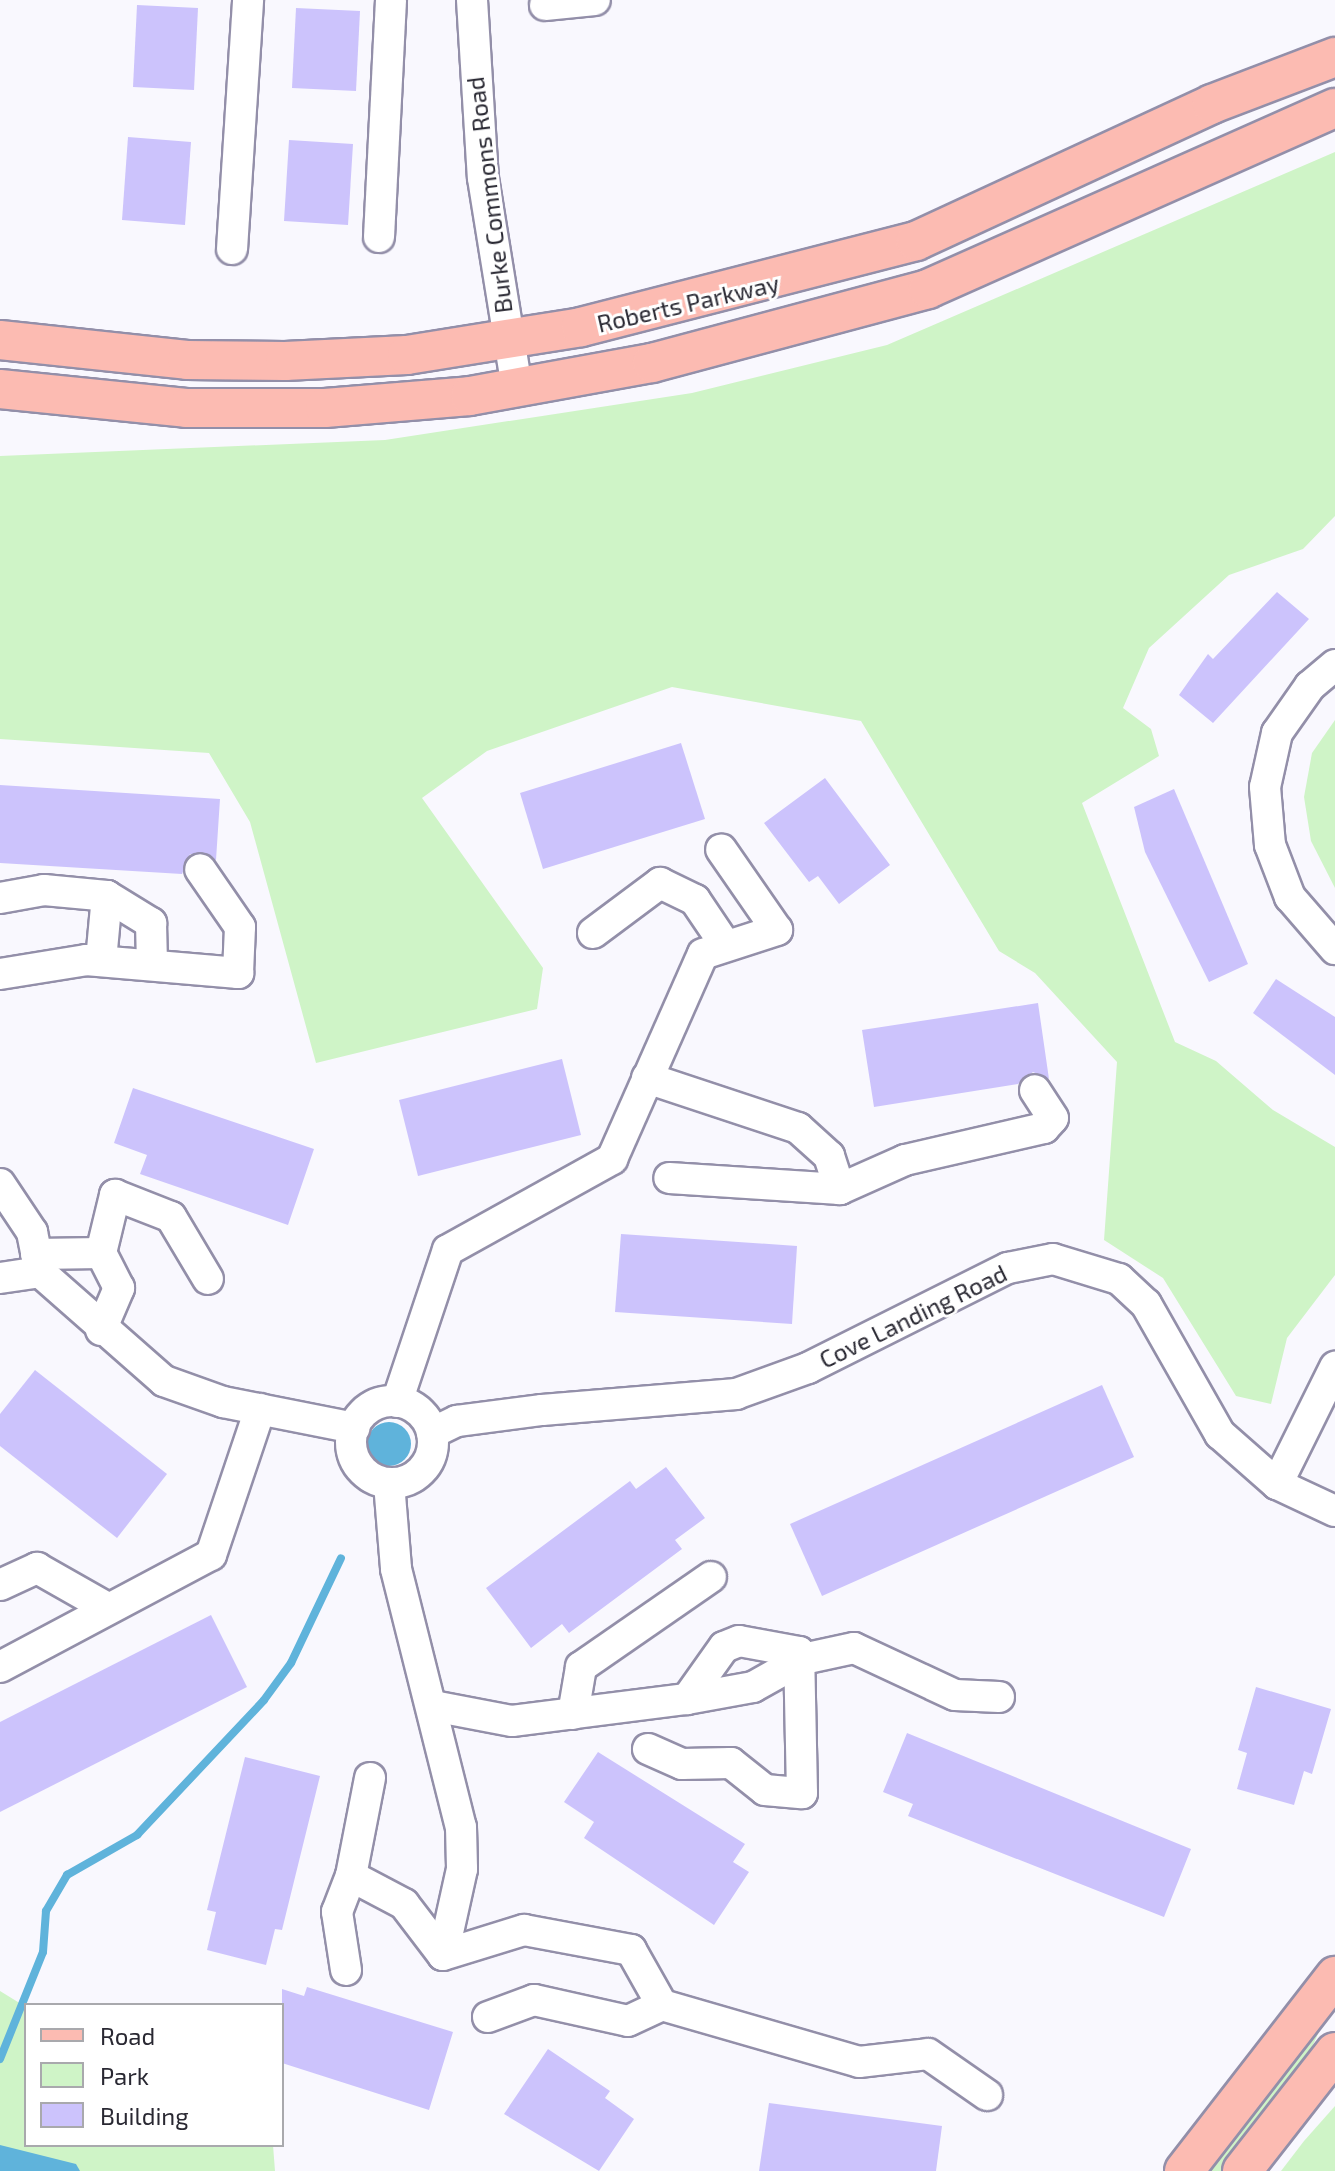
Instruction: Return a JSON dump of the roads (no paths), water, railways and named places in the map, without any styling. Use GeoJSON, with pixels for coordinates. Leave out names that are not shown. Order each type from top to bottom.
{"type":"FeatureCollection","features":[{"type":"Feature","properties":{"kind":"main road","name":"Roberts Parkway"},"geometry":{"type":"LineString","coordinates":[[0,340],[257,361],[407,355],[508,342],[806,275],[916,241],[1212,104],[1335,57]]}},
{"type":"Feature","properties":{"kind":"main road","name":"Roberts Parkway"},"geometry":{"type":"LineString","coordinates":[[0,389],[186,408],[279,408],[517,389],[652,363],[928,289],[1335,108]]}},
{"type":"Feature","properties":{"kind":"main road"},"geometry":{"type":"LineString","coordinates":[[1184,2171],[1335,1976]]}},
{"type":"Feature","properties":{"kind":"main road"},"geometry":{"type":"LineString","coordinates":[[1242,2171],[1335,2052]]}},
{"type":"Feature","properties":{"kind":"street"},"geometry":{"type":"LineString","coordinates":[[232,249],[248,0]]}},
{"type":"Feature","properties":{"kind":"street"},"geometry":{"type":"LineString","coordinates":[[379,237],[391,0]]}},
{"type":"Feature","properties":{"kind":"street","name":"Burke Commons Road"},"geometry":{"type":"LineString","coordinates":[[472,0],[483,178],[517,389]]}},
{"type":"Feature","properties":{"kind":"street"},"geometry":{"type":"LineString","coordinates":[[545,5],[595,0]]}},
{"type":"Feature","properties":{"kind":"street"},"geometry":{"type":"LineString","coordinates":[[1335,665],[1277,733],[1265,787],[1270,845],[1290,897],[1335,949]]}},
{"type":"Feature","properties":{"kind":"street"},"geometry":{"type":"LineString","coordinates":[[397,1402],[448,1250],[612,1159],[703,954],[777,930],[721,849]]}},
{"type":"Feature","properties":{"kind":"street"},"geometry":{"type":"LineString","coordinates":[[0,974],[101,961],[238,973],[240,927],[200,869]]}},
{"type":"Feature","properties":{"kind":"street"},"geometry":{"type":"LineString","coordinates":[[593,933],[660,883],[695,900],[726,946]]}},
{"type":"Feature","properties":{"kind":"street"},"geometry":{"type":"LineString","coordinates":[[0,898],[44,890],[107,896],[151,923],[152,965]]}},
{"type":"Feature","properties":{"kind":"street"},"geometry":{"type":"LineString","coordinates":[[101,961],[107,896]]}},
{"type":"Feature","properties":{"kind":"street"},"geometry":{"type":"LineString","coordinates":[[647,1078],[798,1128],[829,1156],[840,1189]]}},
{"type":"Feature","properties":{"kind":"street"},"geometry":{"type":"LineString","coordinates":[[669,1178],[840,1189],[905,1160],[1044,1128],[1053,1118],[1035,1090]]}},
{"type":"Feature","properties":{"kind":"street"},"geometry":{"type":"LineString","coordinates":[[0,1184],[32,1232],[38,1263],[101,1330],[164,1381],[260,1409],[354,1428]]}},
{"type":"Feature","properties":{"kind":"street"},"geometry":{"type":"LineString","coordinates":[[101,1330],[119,1288],[101,1253],[115,1195],[171,1217],[208,1279]]}},
{"type":"Feature","properties":{"kind":"street"},"geometry":{"type":"LineString","coordinates":[[0,1278],[38,1263],[101,1253]]}},
{"type":"Feature","properties":{"kind":"street","name":"Cove Landing Road"},"geometry":{"type":"LineString","coordinates":[[432,1433],[457,1421],[542,1410],[736,1394],[808,1368],[1008,1268],[1053,1259],[1102,1270],[1146,1304],[1220,1434],[1277,1484],[1335,1511]]}},
{"type":"Feature","properties":{"kind":"street"},"geometry":{"type":"LineString","coordinates":[[1277,1484],[1335,1367]]}},
{"type":"Feature","properties":{"kind":"street"},"geometry":{"type":"LineString","coordinates":[[397,1402],[419,1412],[432,1433],[423,1469],[389,1483],[359,1467],[354,1428],[373,1406],[397,1402]]}},
{"type":"Feature","properties":{"kind":"street"},"geometry":{"type":"LineString","coordinates":[[0,1667],[104,1606],[211,1555],[260,1409]]}},
{"type":"Feature","properties":{"kind":"street"},"geometry":{"type":"LineString","coordinates":[[389,1483],[396,1569],[433,1706],[461,1827],[462,1869],[443,1955]]}},
{"type":"Feature","properties":{"kind":"street"},"geometry":{"type":"LineString","coordinates":[[0,1585],[37,1568],[104,1606]]}},
{"type":"Feature","properties":{"kind":"street"},"geometry":{"type":"LineString","coordinates":[[573,1714],[581,1667],[711,1577]]}},
{"type":"Feature","properties":{"kind":"street"},"geometry":{"type":"LineString","coordinates":[[648,1749],[682,1764],[731,1763],[765,1790],[802,1793],[803,1659],[799,1652],[739,1641],[724,1647],[687,1699]]}},
{"type":"Feature","properties":{"kind":"street"},"geometry":{"type":"LineString","coordinates":[[433,1706],[512,1721],[687,1699],[753,1687],[803,1659],[854,1648],[955,1695],[999,1697]]}},
{"type":"Feature","properties":{"kind":"street"},"geometry":{"type":"LineString","coordinates":[[346,1970],[337,1912],[351,1876],[370,1778]]}},
{"type":"Feature","properties":{"kind":"street"},"geometry":{"type":"LineString","coordinates":[[351,1876],[404,1904],[443,1955]]}},
{"type":"Feature","properties":{"kind":"street"},"geometry":{"type":"LineString","coordinates":[[443,1955],[524,1930],[631,1950],[662,2005]]}},
{"type":"Feature","properties":{"kind":"street"},"geometry":{"type":"LineString","coordinates":[[488,2017],[534,2000],[628,2021],[662,2005],[859,2062],[928,2054],[987,2095]]}},
{"type":"Feature","properties":{"kind":"water"},"geometry":{"type":"Polygon","coordinates":[[[389,1422],[404,1429],[411,1444],[404,1459],[389,1466],[374,1459],[367,1444],[374,1429],[389,1422]]]}},
{"type":"Feature","properties":{"kind":"water"},"geometry":{"type":"Polygon","coordinates":[[[0,2145],[76,2164],[80,2171],[0,2171],[0,2145]]]}},
{"type":"Feature","properties":{"kind":"waterway"},"geometry":{"type":"LineString","coordinates":[[0,2059],[43,1952],[46,1911],[67,1875],[137,1835],[264,1700],[291,1663],[341,1558]]}}]}
